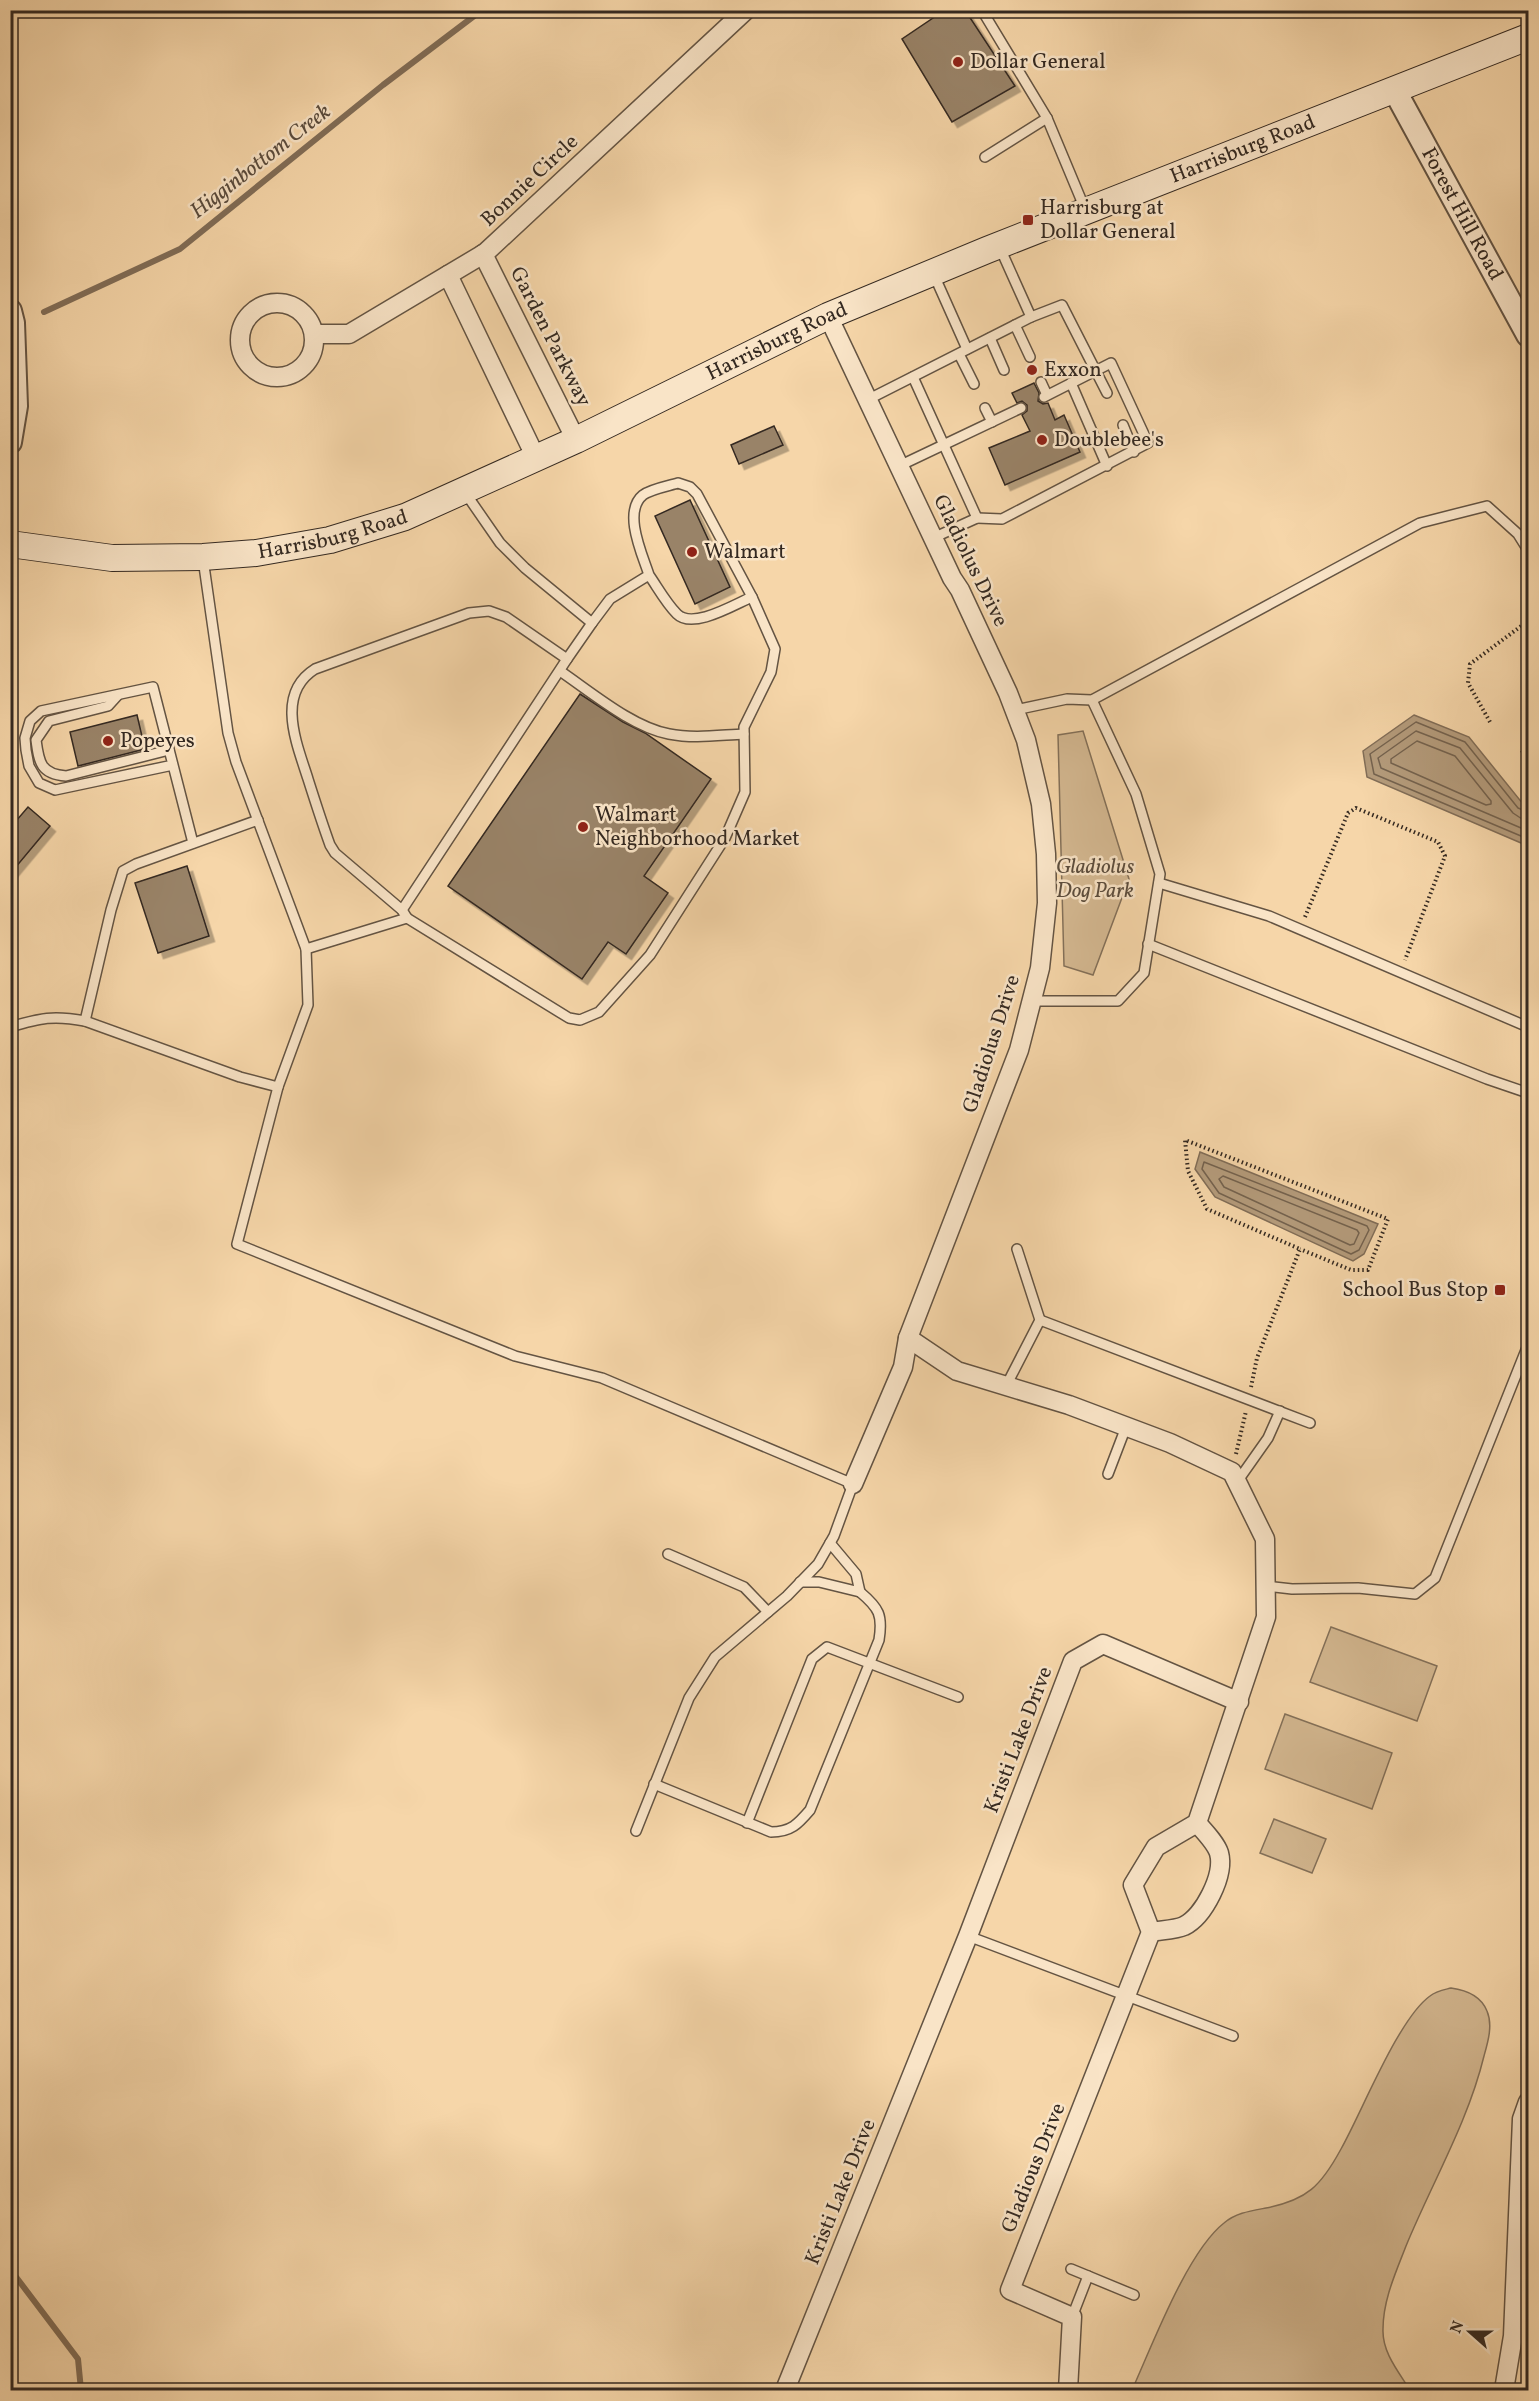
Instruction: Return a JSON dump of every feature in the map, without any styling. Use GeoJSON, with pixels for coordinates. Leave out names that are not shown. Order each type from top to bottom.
{"type":"FeatureCollection","features":[{"type":"Feature","properties":{"kind":"main road","name":"Harrisburg Road"},"geometry":{"type":"LineString","coordinates":[[10,544],[112,558],[203,557],[256,553],[330,540],[405,517],[576,440],[828,316],[1086,211],[1528,37]]}},
{"type":"Feature","properties":{"kind":"street","name":"Bonnie Circle"},"geometry":{"type":"LineString","coordinates":[[314,334],[349,334],[483,254],[746,10]]}},
{"type":"Feature","properties":{"kind":"street","name":"Forest Hill Road"},"geometry":{"type":"LineString","coordinates":[[1395,91],[1528,335]]}},
{"type":"Feature","properties":{"kind":"street","name":"Garden Parkway"},"geometry":{"type":"LineString","coordinates":[[483,254],[576,440]]}},
{"type":"Feature","properties":{"kind":"street"},"geometry":{"type":"LineString","coordinates":[[448,275],[536,458]]}},
{"type":"Feature","properties":{"kind":"street"},"geometry":{"type":"LineString","coordinates":[[279,302],[291,305],[302,312],[310,322],[314,334],[313,348],[308,360],[290,375],[278,377],[266,376],[247,363],[239,341],[246,318],[254,310],[266,304],[279,302]]}},
{"type":"Feature","properties":{"kind":"street"},"geometry":{"type":"LineString","coordinates":[[10,311],[13,323],[16,406],[10,442]]}},
{"type":"Feature","properties":{"kind":"street","name":"Gladiolus Drive"},"geometry":{"type":"LineString","coordinates":[[828,316],[1015,710],[1026,740],[1041,804],[1048,895],[1044,938],[1033,1001],[1019,1050],[908,1338],[903,1367],[853,1484]]}},
{"type":"Feature","properties":{"kind":"street"},"geometry":{"type":"LineString","coordinates":[[908,1338],[957,1371],[1069,1405],[1126,1426],[1170,1443],[1235,1477],[1265,1539],[1266,1617],[1197,1823],[1156,1847],[1133,1885],[1151,1932],[1184,1926],[1213,1892],[1220,1873],[1219,1852],[1197,1823]]}},
{"type":"Feature","properties":{"kind":"street","name":"Kristi Lake Drive"},"geometry":{"type":"LineString","coordinates":[[785,2391],[968,1936],[1073,1661],[1103,1644],[1239,1702]]}},
{"type":"Feature","properties":{"kind":"street","name":"Gladious Drive"},"geometry":{"type":"LineString","coordinates":[[1072,2317],[1010,2290],[1151,1932]]}},
{"type":"Feature","properties":{"kind":"street"},"geometry":{"type":"LineString","coordinates":[[1504,2391],[1513,2336],[1522,2119],[1528,2102]]}},
{"type":"Feature","properties":{"kind":"street"},"geometry":{"type":"LineString","coordinates":[[1068,2391],[1072,2317]]}},
{"type":"Feature","properties":{"kind":"lane"},"geometry":{"type":"LineString","coordinates":[[983,12],[1047,118],[1086,211]]}},
{"type":"Feature","properties":{"kind":"lane"},"geometry":{"type":"LineString","coordinates":[[986,157],[1047,118]]}},
{"type":"Feature","properties":{"kind":"lane"},"geometry":{"type":"LineString","coordinates":[[999,246],[1031,317]]}},
{"type":"Feature","properties":{"kind":"lane"},"geometry":{"type":"LineString","coordinates":[[933,273],[974,384]]}},
{"type":"Feature","properties":{"kind":"lane"},"geometry":{"type":"LineString","coordinates":[[867,400],[1031,317],[1062,305],[1107,393]]}},
{"type":"Feature","properties":{"kind":"lane"},"geometry":{"type":"LineString","coordinates":[[1015,325],[1030,357]]}},
{"type":"Feature","properties":{"kind":"lane"},"geometry":{"type":"LineString","coordinates":[[990,338],[1004,370]]}},
{"type":"Feature","properties":{"kind":"lane"},"geometry":{"type":"LineString","coordinates":[[933,538],[977,518],[1002,519],[1148,443],[1111,363],[1045,396],[1041,382]]}},
{"type":"Feature","properties":{"kind":"lane"},"geometry":{"type":"LineString","coordinates":[[913,377],[977,518]]}},
{"type":"Feature","properties":{"kind":"lane"},"geometry":{"type":"LineString","coordinates":[[1071,383],[1107,466]]}},
{"type":"Feature","properties":{"kind":"lane"},"geometry":{"type":"LineString","coordinates":[[985,408],[992,422]]}},
{"type":"Feature","properties":{"kind":"lane"},"geometry":{"type":"LineString","coordinates":[[899,466],[1021,408]]}},
{"type":"Feature","properties":{"kind":"lane"},"geometry":{"type":"LineString","coordinates":[[1123,425],[1134,452]]}},
{"type":"Feature","properties":{"kind":"lane"},"geometry":{"type":"LineString","coordinates":[[567,659],[506,617],[489,611],[469,613],[304,675],[296,691],[292,712],[294,733],[330,845],[335,853],[404,914],[569,1018],[580,1020],[599,1012],[650,955],[725,838],[745,792],[744,727],[771,672],[775,649],[752,597],[697,494],[690,487],[678,483],[643,495],[636,507],[633,525],[649,576],[679,616],[690,620],[703,618],[752,597]]}},
{"type":"Feature","properties":{"kind":"lane"},"geometry":{"type":"LineString","coordinates":[[464,491],[500,543],[525,568],[592,623]]}},
{"type":"Feature","properties":{"kind":"lane"},"geometry":{"type":"LineString","coordinates":[[1015,710],[1067,699],[1092,700],[1420,523],[1487,506],[1518,534],[1528,550]]}},
{"type":"Feature","properties":{"kind":"lane"},"geometry":{"type":"LineString","coordinates":[[203,557],[228,733],[306,949],[308,1005],[278,1087],[237,1244],[515,1356],[602,1378],[853,1484],[830,1543],[818,1564],[768,1612],[714,1657],[690,1698],[636,1831]]}},
{"type":"Feature","properties":{"kind":"lane"},"geometry":{"type":"LineString","coordinates":[[306,949],[404,914],[592,623],[610,599],[649,576]]}},
{"type":"Feature","properties":{"kind":"lane"},"geometry":{"type":"LineString","coordinates":[[560,671],[625,715],[667,734],[688,736],[744,734]]}},
{"type":"Feature","properties":{"kind":"lane"},"geometry":{"type":"LineString","coordinates":[[173,765],[55,790],[39,783],[29,766],[26,738],[30,721],[41,711],[153,687],[169,750],[173,765],[193,843]]}},
{"type":"Feature","properties":{"kind":"lane"},"geometry":{"type":"LineString","coordinates":[[118,695],[108,706],[49,721],[36,740],[38,756],[43,767],[54,775],[66,776],[169,750]]}},
{"type":"Feature","properties":{"kind":"lane"},"geometry":{"type":"LineString","coordinates":[[1033,1001],[1118,1001],[1144,973],[1160,874],[1136,794],[1092,700]]}},
{"type":"Feature","properties":{"kind":"lane"},"geometry":{"type":"LineString","coordinates":[[85,1021],[123,871],[135,864],[258,820]]}},
{"type":"Feature","properties":{"kind":"lane"},"geometry":{"type":"LineString","coordinates":[[1159,883],[1269,916],[1528,1027]]}},
{"type":"Feature","properties":{"kind":"lane"},"geometry":{"type":"LineString","coordinates":[[1148,944],[1487,1079],[1528,1093]]}},
{"type":"Feature","properties":{"kind":"lane"},"geometry":{"type":"LineString","coordinates":[[10,1027],[60,1016],[85,1021],[240,1077],[278,1087]]}},
{"type":"Feature","properties":{"kind":"lane"},"geometry":{"type":"LineString","coordinates":[[1006,1386],[1040,1320],[1017,1250]]}},
{"type":"Feature","properties":{"kind":"lane"},"geometry":{"type":"LineString","coordinates":[[1040,1320],[1310,1422]]}},
{"type":"Feature","properties":{"kind":"lane"},"geometry":{"type":"LineString","coordinates":[[1265,1586],[1292,1589],[1358,1588],[1415,1594],[1435,1578],[1528,1345]]}},
{"type":"Feature","properties":{"kind":"lane"},"geometry":{"type":"LineString","coordinates":[[1235,1477],[1268,1438],[1280,1411]]}},
{"type":"Feature","properties":{"kind":"lane"},"geometry":{"type":"LineString","coordinates":[[1108,1474],[1126,1426]]}},
{"type":"Feature","properties":{"kind":"lane"},"geometry":{"type":"LineString","coordinates":[[830,1543],[856,1574],[860,1592]]}},
{"type":"Feature","properties":{"kind":"lane"},"geometry":{"type":"LineString","coordinates":[[668,1554],[744,1587],[768,1612]]}},
{"type":"Feature","properties":{"kind":"lane"},"geometry":{"type":"LineString","coordinates":[[654,1784],[771,1832],[785,1832],[810,1810],[879,1640],[882,1624],[876,1606],[860,1592],[819,1582],[801,1582]]}},
{"type":"Feature","properties":{"kind":"lane"},"geometry":{"type":"LineString","coordinates":[[747,1822],[812,1659],[827,1647],[958,1697]]}},
{"type":"Feature","properties":{"kind":"lane"},"geometry":{"type":"LineString","coordinates":[[968,1936],[1233,2036]]}},
{"type":"Feature","properties":{"kind":"lane"},"geometry":{"type":"LineString","coordinates":[[1071,2269],[1134,2295]]}},
{"type":"Feature","properties":{"kind":"lane"},"geometry":{"type":"LineString","coordinates":[[1072,2317],[1088,2276]]}},
{"type":"Feature","properties":{"kind":"path"},"geometry":{"type":"LineString","coordinates":[[1490,722],[1468,683],[1470,664],[1528,621]]}},
{"type":"Feature","properties":{"kind":"path"},"geometry":{"type":"LineString","coordinates":[[1528,744],[1522,748],[1524,762],[1528,769]]}},
{"type":"Feature","properties":{"kind":"path"},"geometry":{"type":"LineString","coordinates":[[1300,929],[1348,813],[1356,808],[1438,842],[1445,856],[1401,972]]}},
{"type":"Feature","properties":{"kind":"path"},"geometry":{"type":"LineString","coordinates":[[1185,1140],[1388,1219],[1368,1270],[1351,1270],[1300,1249],[1207,1209],[1188,1171],[1185,1140]]}},
{"type":"Feature","properties":{"kind":"path"},"geometry":{"type":"LineString","coordinates":[[1235,1477],[1257,1358],[1300,1249]]}},
{"type":"Feature","properties":{"kind":"green space","name":"Gladiolus Dog Park"},"geometry":{"type":"Polygon","coordinates":[[[1083,731],[1129,879],[1093,975],[1064,966],[1058,735],[1083,731]]]}},
{"type":"Feature","properties":{"kind":"green space"},"geometry":{"type":"Polygon","coordinates":[[[1331,1627],[1437,1666],[1417,1721],[1310,1682],[1331,1627]]]}},
{"type":"Feature","properties":{"kind":"green space"},"geometry":{"type":"Polygon","coordinates":[[[1285,1714],[1392,1753],[1372,1809],[1265,1769],[1285,1714]]]}},
{"type":"Feature","properties":{"kind":"green space"},"geometry":{"type":"Polygon","coordinates":[[[1274,1819],[1326,1839],[1312,1873],[1260,1853],[1274,1819]]]}},
{"type":"Feature","properties":{"kind":"green space"},"geometry":{"type":"Polygon","coordinates":[[[1451,1988],[1467,1992],[1481,2001],[1489,2016],[1489,2034],[1469,2105],[1406,2246],[1385,2307],[1383,2337],[1385,2346],[1410,2390],[1132,2390],[1184,2277],[1210,2237],[1233,2217],[1292,2201],[1319,2182],[1327,2173],[1350,2133],[1381,2067],[1406,2024],[1430,1996],[1451,1988]]]}},
{"type":"Feature","properties":{"kind":"water"},"geometry":{"type":"Polygon","coordinates":[[[1414,715],[1469,737],[1523,804],[1528,807],[1528,846],[1367,777],[1363,751],[1414,715]]]}},
{"type":"Feature","properties":{"kind":"water"},"geometry":{"type":"Polygon","coordinates":[[[1200,1152],[1378,1224],[1364,1254],[1353,1261],[1215,1197],[1195,1169],[1200,1152]]]}},
{"type":"Feature","properties":{"kind":"building","name":"Dollar General"},"geometry":{"type":"Polygon","coordinates":[[[945,10],[965,10],[1015,86],[952,122],[902,39],[945,10]]]}},
{"type":"Feature","properties":{"kind":"building","name":"Doublebee's"},"geometry":{"type":"Polygon","coordinates":[[[1034,383],[1039,393],[1038,401],[1043,404],[1048,403],[1055,420],[1064,415],[1080,452],[1005,485],[989,448],[1030,431],[1022,415],[1027,411],[1027,405],[1022,401],[1017,403],[1012,393],[1034,383]]]}},
{"type":"Feature","properties":{"kind":"building"},"geometry":{"type":"Polygon","coordinates":[[[774,426],[783,445],[739,464],[731,445],[774,426]]]}},
{"type":"Feature","properties":{"kind":"building","name":"Walmart"},"geometry":{"type":"Polygon","coordinates":[[[690,500],[730,587],[695,604],[655,516],[690,500]]]}},
{"type":"Feature","properties":{"kind":"building","name":"Walmart Neighborhood Market"},"geometry":{"type":"Polygon","coordinates":[[[580,694],[623,722],[645,733],[711,779],[644,876],[668,893],[626,954],[608,942],[582,979],[448,886],[580,694]]]}},
{"type":"Feature","properties":{"kind":"building","name":"Popeyes"},"geometry":{"type":"Polygon","coordinates":[[[137,715],[145,749],[78,766],[70,732],[137,715]]]}},
{"type":"Feature","properties":{"kind":"building"},"geometry":{"type":"Polygon","coordinates":[[[28,807],[50,826],[10,874],[10,828],[28,807]]]}},
{"type":"Feature","properties":{"kind":"building"},"geometry":{"type":"Polygon","coordinates":[[[187,866],[209,936],[158,953],[135,883],[187,866]]]}},
{"type":"Feature","properties":{"kind":"waterway","name":"Higginbottom Creek"},"geometry":{"type":"LineString","coordinates":[[44,312],[180,249],[383,85],[482,10]]}},
{"type":"Feature","properties":{"kind":"waterway"},"geometry":{"type":"LineString","coordinates":[[10,2269],[78,2359],[81,2390]]}},
{"type":"Feature","properties":{"kind":"place","name":"Dollar General"},"geometry":{"type":"Point","coordinates":[958,62]}},
{"type":"Feature","properties":{"kind":"place","name":"Harrisburg at Dollar General"},"geometry":{"type":"Point","coordinates":[1028,220]}},
{"type":"Feature","properties":{"kind":"place","name":"Exxon"},"geometry":{"type":"Point","coordinates":[1032,370]}},
{"type":"Feature","properties":{"kind":"place","name":"Doublebee's"},"geometry":{"type":"Point","coordinates":[1042,440]}},
{"type":"Feature","properties":{"kind":"place","name":"Walmart"},"geometry":{"type":"Point","coordinates":[692,552]}},
{"type":"Feature","properties":{"kind":"place","name":"Popeyes"},"geometry":{"type":"Point","coordinates":[108,741]}},
{"type":"Feature","properties":{"kind":"place","name":"Walmart Neighborhood Market"},"geometry":{"type":"Point","coordinates":[583,827]}},
{"type":"Feature","properties":{"kind":"place","name":"School Bus Stop"},"geometry":{"type":"Point","coordinates":[1500,1290]}}]}
